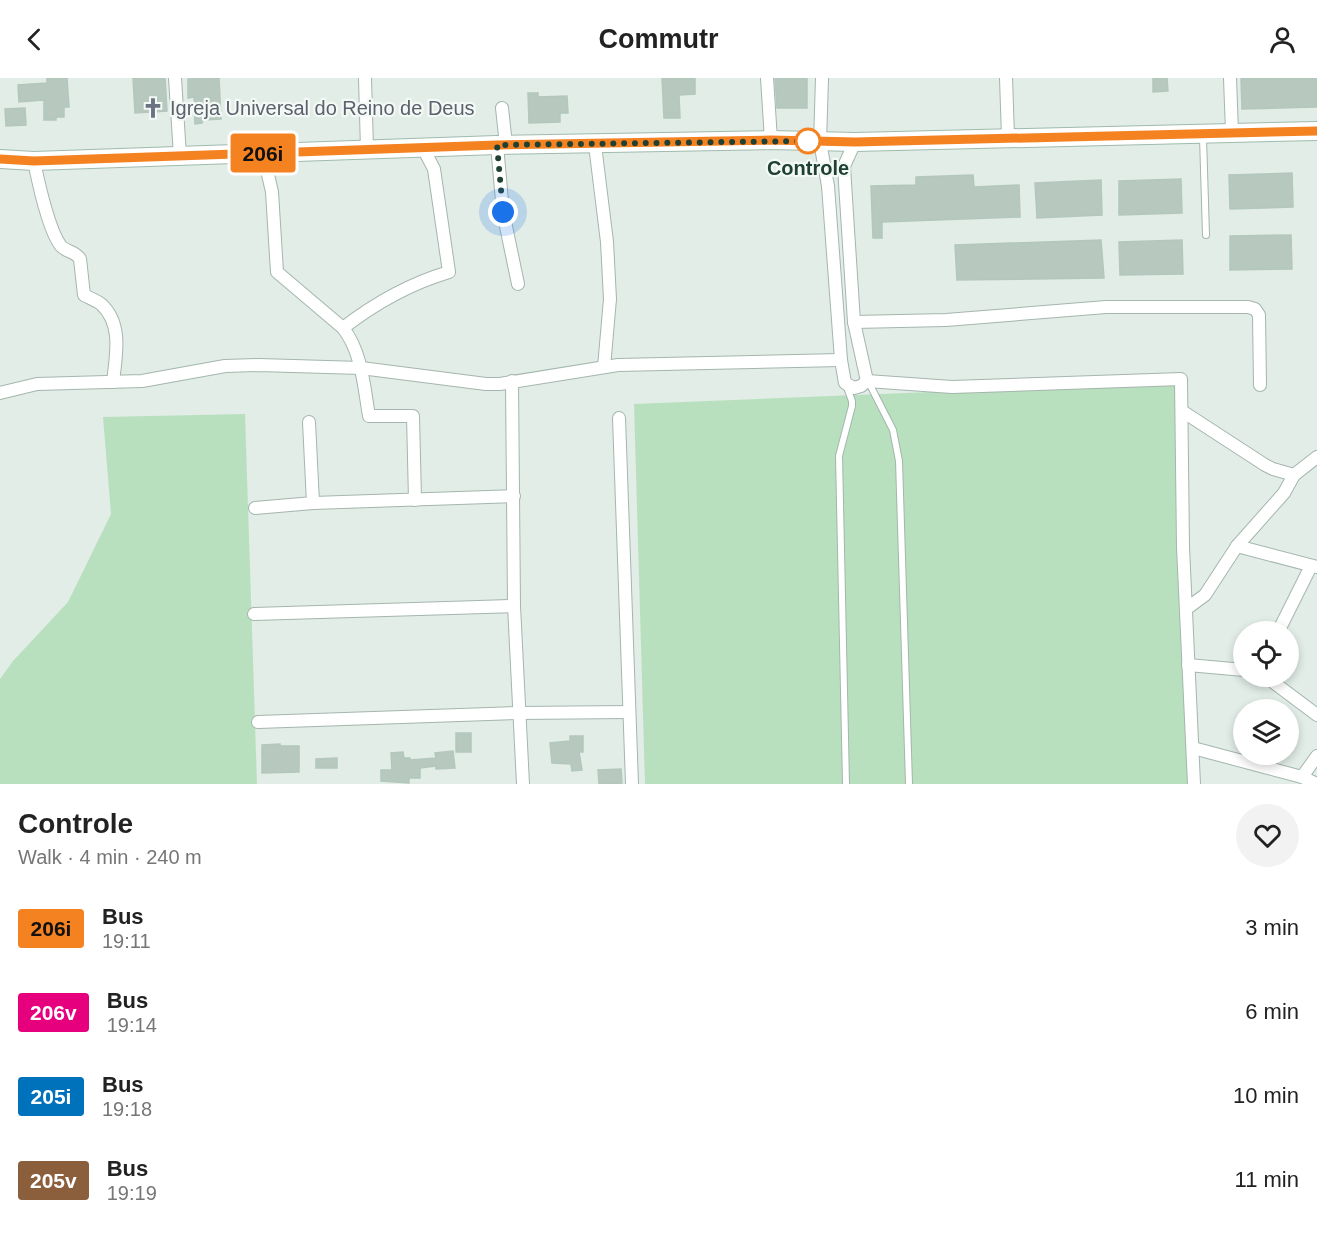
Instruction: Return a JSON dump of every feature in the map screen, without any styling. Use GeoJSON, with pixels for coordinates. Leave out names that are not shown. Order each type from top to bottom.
{"type":"FeatureCollection","features":[{"type":"Feature","properties":{"kind":"main road"},"geometry":{"type":"LineString","coordinates":[[3,159],[34,161],[502,145],[771,140],[855,142],[1317,131]]}},
{"type":"Feature","properties":{"kind":"street"},"geometry":{"type":"LineString","coordinates":[[175,78],[180,156]]}},
{"type":"Feature","properties":{"kind":"street"},"geometry":{"type":"LineString","coordinates":[[365,78],[367,149]]}},
{"type":"Feature","properties":{"kind":"street"},"geometry":{"type":"LineString","coordinates":[[767,78],[771,140]]}},
{"type":"Feature","properties":{"kind":"street"},"geometry":{"type":"LineString","coordinates":[[822,78],[820,142],[828,186],[841,360],[845,383],[854,388],[867,381],[952,387],[1181,379],[1183,547],[1194,784]]}},
{"type":"Feature","properties":{"kind":"street"},"geometry":{"type":"LineString","coordinates":[[1005,78],[1008,138]]}},
{"type":"Feature","properties":{"kind":"street"},"geometry":{"type":"LineString","coordinates":[[1230,78],[1232,132]]}},
{"type":"Feature","properties":{"kind":"street"},"geometry":{"type":"LineString","coordinates":[[502,108],[503,212],[518,284]]}},
{"type":"Feature","properties":{"kind":"street"},"geometry":{"type":"LineString","coordinates":[[855,142],[844,166],[854,322],[867,381]]}},
{"type":"Feature","properties":{"kind":"street"},"geometry":{"type":"LineString","coordinates":[[595,145],[607,242],[610,299],[604,367]]}},
{"type":"Feature","properties":{"kind":"street"},"geometry":{"type":"LineString","coordinates":[[343,328],[364,312],[432,277],[449,272],[434,170],[423,148]]}},
{"type":"Feature","properties":{"kind":"street"},"geometry":{"type":"LineString","coordinates":[[263,153],[272,192],[277,272],[343,328],[351,338],[361,368],[369,416],[413,416],[415,500]]}},
{"type":"Feature","properties":{"kind":"street"},"geometry":{"type":"LineString","coordinates":[[34,161],[43,200],[60,245],[67,251],[77,254],[80,259],[84,295],[100,303],[112,317],[117,345],[113,382]]}},
{"type":"Feature","properties":{"kind":"street"},"geometry":{"type":"LineString","coordinates":[[828,186],[832,180],[839,179],[845,183]]}},
{"type":"Feature","properties":{"kind":"street"},"geometry":{"type":"LineString","coordinates":[[854,322],[946,320],[1106,307],[1248,307],[1255,309],[1259,315],[1260,385]]}},
{"type":"Feature","properties":{"kind":"street"},"geometry":{"type":"LineString","coordinates":[[0,393],[38,384],[152,380],[225,366],[305,365],[361,368],[486,384],[630,364],[841,360]]}},
{"type":"Feature","properties":{"kind":"street"},"geometry":{"type":"LineString","coordinates":[[512,381],[514,606],[523,784]]}},
{"type":"Feature","properties":{"kind":"street"},"geometry":{"type":"LineString","coordinates":[[1182,411],[1264,465],[1294,475]]}},
{"type":"Feature","properties":{"kind":"street"},"geometry":{"type":"LineString","coordinates":[[619,418],[632,784]]}},
{"type":"Feature","properties":{"kind":"street"},"geometry":{"type":"LineString","coordinates":[[309,422],[313,503]]}},
{"type":"Feature","properties":{"kind":"street"},"geometry":{"type":"LineString","coordinates":[[1186,609],[1205,595],[1237,546],[1284,493],[1294,475],[1317,457]]}},
{"type":"Feature","properties":{"kind":"street"},"geometry":{"type":"LineString","coordinates":[[255,507],[514,496]]}},
{"type":"Feature","properties":{"kind":"street"},"geometry":{"type":"LineString","coordinates":[[1237,546],[1314,566],[1284,621]]}},
{"type":"Feature","properties":{"kind":"street"},"geometry":{"type":"LineString","coordinates":[[254,614],[514,606]]}},
{"type":"Feature","properties":{"kind":"street"},"geometry":{"type":"LineString","coordinates":[[1188,665],[1233,669]]}},
{"type":"Feature","properties":{"kind":"street"},"geometry":{"type":"LineString","coordinates":[[1280,687],[1317,715]]}},
{"type":"Feature","properties":{"kind":"street"},"geometry":{"type":"LineString","coordinates":[[258,722],[518,713],[628,712]]}},
{"type":"Feature","properties":{"kind":"street"},"geometry":{"type":"LineString","coordinates":[[1193,748],[1302,777],[1317,784]]}},
{"type":"Feature","properties":{"kind":"street"},"geometry":{"type":"LineString","coordinates":[[1302,777],[1317,756]]}},
{"type":"Feature","properties":{"kind":"lane"},"geometry":{"type":"LineString","coordinates":[[1202,133],[1206,235]]}},
{"type":"Feature","properties":{"kind":"lane"},"geometry":{"type":"LineString","coordinates":[[867,381],[893,430],[900,461],[909,784]]}},
{"type":"Feature","properties":{"kind":"lane"},"geometry":{"type":"LineString","coordinates":[[845,383],[852,401],[839,456],[846,784]]}},
{"type":"Feature","properties":{"kind":"green space"},"geometry":{"type":"Polygon","coordinates":[[[1175,382],[1188,784],[645,784],[634,404],[1175,382]]]}},
{"type":"Feature","properties":{"kind":"green space"},"geometry":{"type":"Polygon","coordinates":[[[245,414],[257,784],[0,784],[0,679],[13,661],[68,602],[111,514],[103,417],[245,414]]]}},
{"type":"Feature","properties":{"kind":"building"},"geometry":{"type":"Polygon","coordinates":[[[47,78],[67,78],[69,107],[64,107],[64,117],[56,117],[56,120],[44,120],[44,100],[19,102],[18,85],[47,83],[47,78]]]}},
{"type":"Feature","properties":{"kind":"building"},"geometry":{"type":"Polygon","coordinates":[[[133,78],[165,78],[167,111],[135,113],[133,78]]]}},
{"type":"Feature","properties":{"kind":"building"},"geometry":{"type":"Polygon","coordinates":[[[219,78],[221,119],[203,120],[202,123],[195,124],[194,97],[188,98],[188,79],[219,78]]]}},
{"type":"Feature","properties":{"kind":"building"},"geometry":{"type":"Polygon","coordinates":[[[662,78],[695,78],[695,94],[679,95],[680,118],[664,118],[662,78]]]}},
{"type":"Feature","properties":{"kind":"building"},"geometry":{"type":"Polygon","coordinates":[[[775,78],[807,78],[807,108],[777,108],[775,78]]]}},
{"type":"Feature","properties":{"kind":"building"},"geometry":{"type":"Polygon","coordinates":[[[1153,78],[1167,78],[1168,91],[1153,92],[1153,78]]]}},
{"type":"Feature","properties":{"kind":"building"},"geometry":{"type":"Polygon","coordinates":[[[1241,78],[1317,78],[1317,107],[1242,109],[1241,78]]]}},
{"type":"Feature","properties":{"kind":"building"},"geometry":{"type":"Polygon","coordinates":[[[528,93],[538,93],[538,97],[567,96],[568,113],[560,113],[560,122],[529,123],[528,93]]]}},
{"type":"Feature","properties":{"kind":"building"},"geometry":{"type":"Polygon","coordinates":[[[25,108],[26,125],[6,126],[5,109],[25,108]]]}},
{"type":"Feature","properties":{"kind":"building"},"geometry":{"type":"Polygon","coordinates":[[[1292,173],[1293,207],[1230,209],[1229,175],[1292,173]]]}},
{"type":"Feature","properties":{"kind":"building"},"geometry":{"type":"Polygon","coordinates":[[[973,175],[974,187],[1019,185],[1020,217],[882,222],[882,238],[873,238],[871,186],[916,185],[916,177],[973,175]]]}},
{"type":"Feature","properties":{"kind":"building"},"geometry":{"type":"Polygon","coordinates":[[[1181,179],[1182,213],[1119,215],[1119,181],[1181,179]]]}},
{"type":"Feature","properties":{"kind":"building"},"geometry":{"type":"Polygon","coordinates":[[[1101,180],[1102,215],[1037,218],[1035,183],[1101,180]]]}},
{"type":"Feature","properties":{"kind":"building"},"geometry":{"type":"Polygon","coordinates":[[[1291,235],[1292,269],[1230,270],[1230,236],[1291,235]]]}},
{"type":"Feature","properties":{"kind":"building"},"geometry":{"type":"Polygon","coordinates":[[[1101,240],[1104,278],[957,280],[955,245],[1101,240]]]}},
{"type":"Feature","properties":{"kind":"building"},"geometry":{"type":"Polygon","coordinates":[[[1182,240],[1183,274],[1120,275],[1119,242],[1182,240]]]}},
{"type":"Feature","properties":{"kind":"building"},"geometry":{"type":"Polygon","coordinates":[[[456,733],[471,733],[471,752],[456,752],[456,733]]]}},
{"type":"Feature","properties":{"kind":"building"},"geometry":{"type":"Polygon","coordinates":[[[570,736],[583,736],[583,752],[579,752],[582,770],[572,771],[571,764],[552,763],[550,743],[570,741],[570,736]]]}},
{"type":"Feature","properties":{"kind":"building"},"geometry":{"type":"Polygon","coordinates":[[[280,744],[280,746],[299,746],[299,772],[262,773],[262,745],[280,744]]]}},
{"type":"Feature","properties":{"kind":"building"},"geometry":{"type":"Polygon","coordinates":[[[453,751],[455,768],[436,769],[436,766],[420,768],[420,778],[409,778],[409,783],[381,781],[381,770],[392,770],[391,753],[403,752],[404,758],[410,758],[410,760],[436,758],[435,753],[453,751]]]}},
{"type":"Feature","properties":{"kind":"building"},"geometry":{"type":"Polygon","coordinates":[[[337,758],[337,768],[316,768],[316,759],[337,758]]]}},
{"type":"Feature","properties":{"kind":"building"},"geometry":{"type":"Polygon","coordinates":[[[621,769],[622,783],[599,784],[598,770],[621,769]]]}},
{"type":"Feature","properties":{"kind":"bus line","name":"206i"},"geometry":{"type":"LineString","coordinates":[[0,159],[34,161],[497,145],[771,140],[855,142],[1317,131]]}},
{"type":"Feature","properties":{"kind":"place","name":"Igreja Universal do Reino de Deus"},"geometry":{"type":"Point","coordinates":[153,108]}},
{"type":"Feature","properties":{"kind":"place","name":"Controle"},"geometry":{"type":"Point","coordinates":[808,141]}},
{"type":"Feature","properties":{"kind":"route"},"geometry":{"type":"LineString","coordinates":[[503,212],[497,145],[808,141]]}}]}
